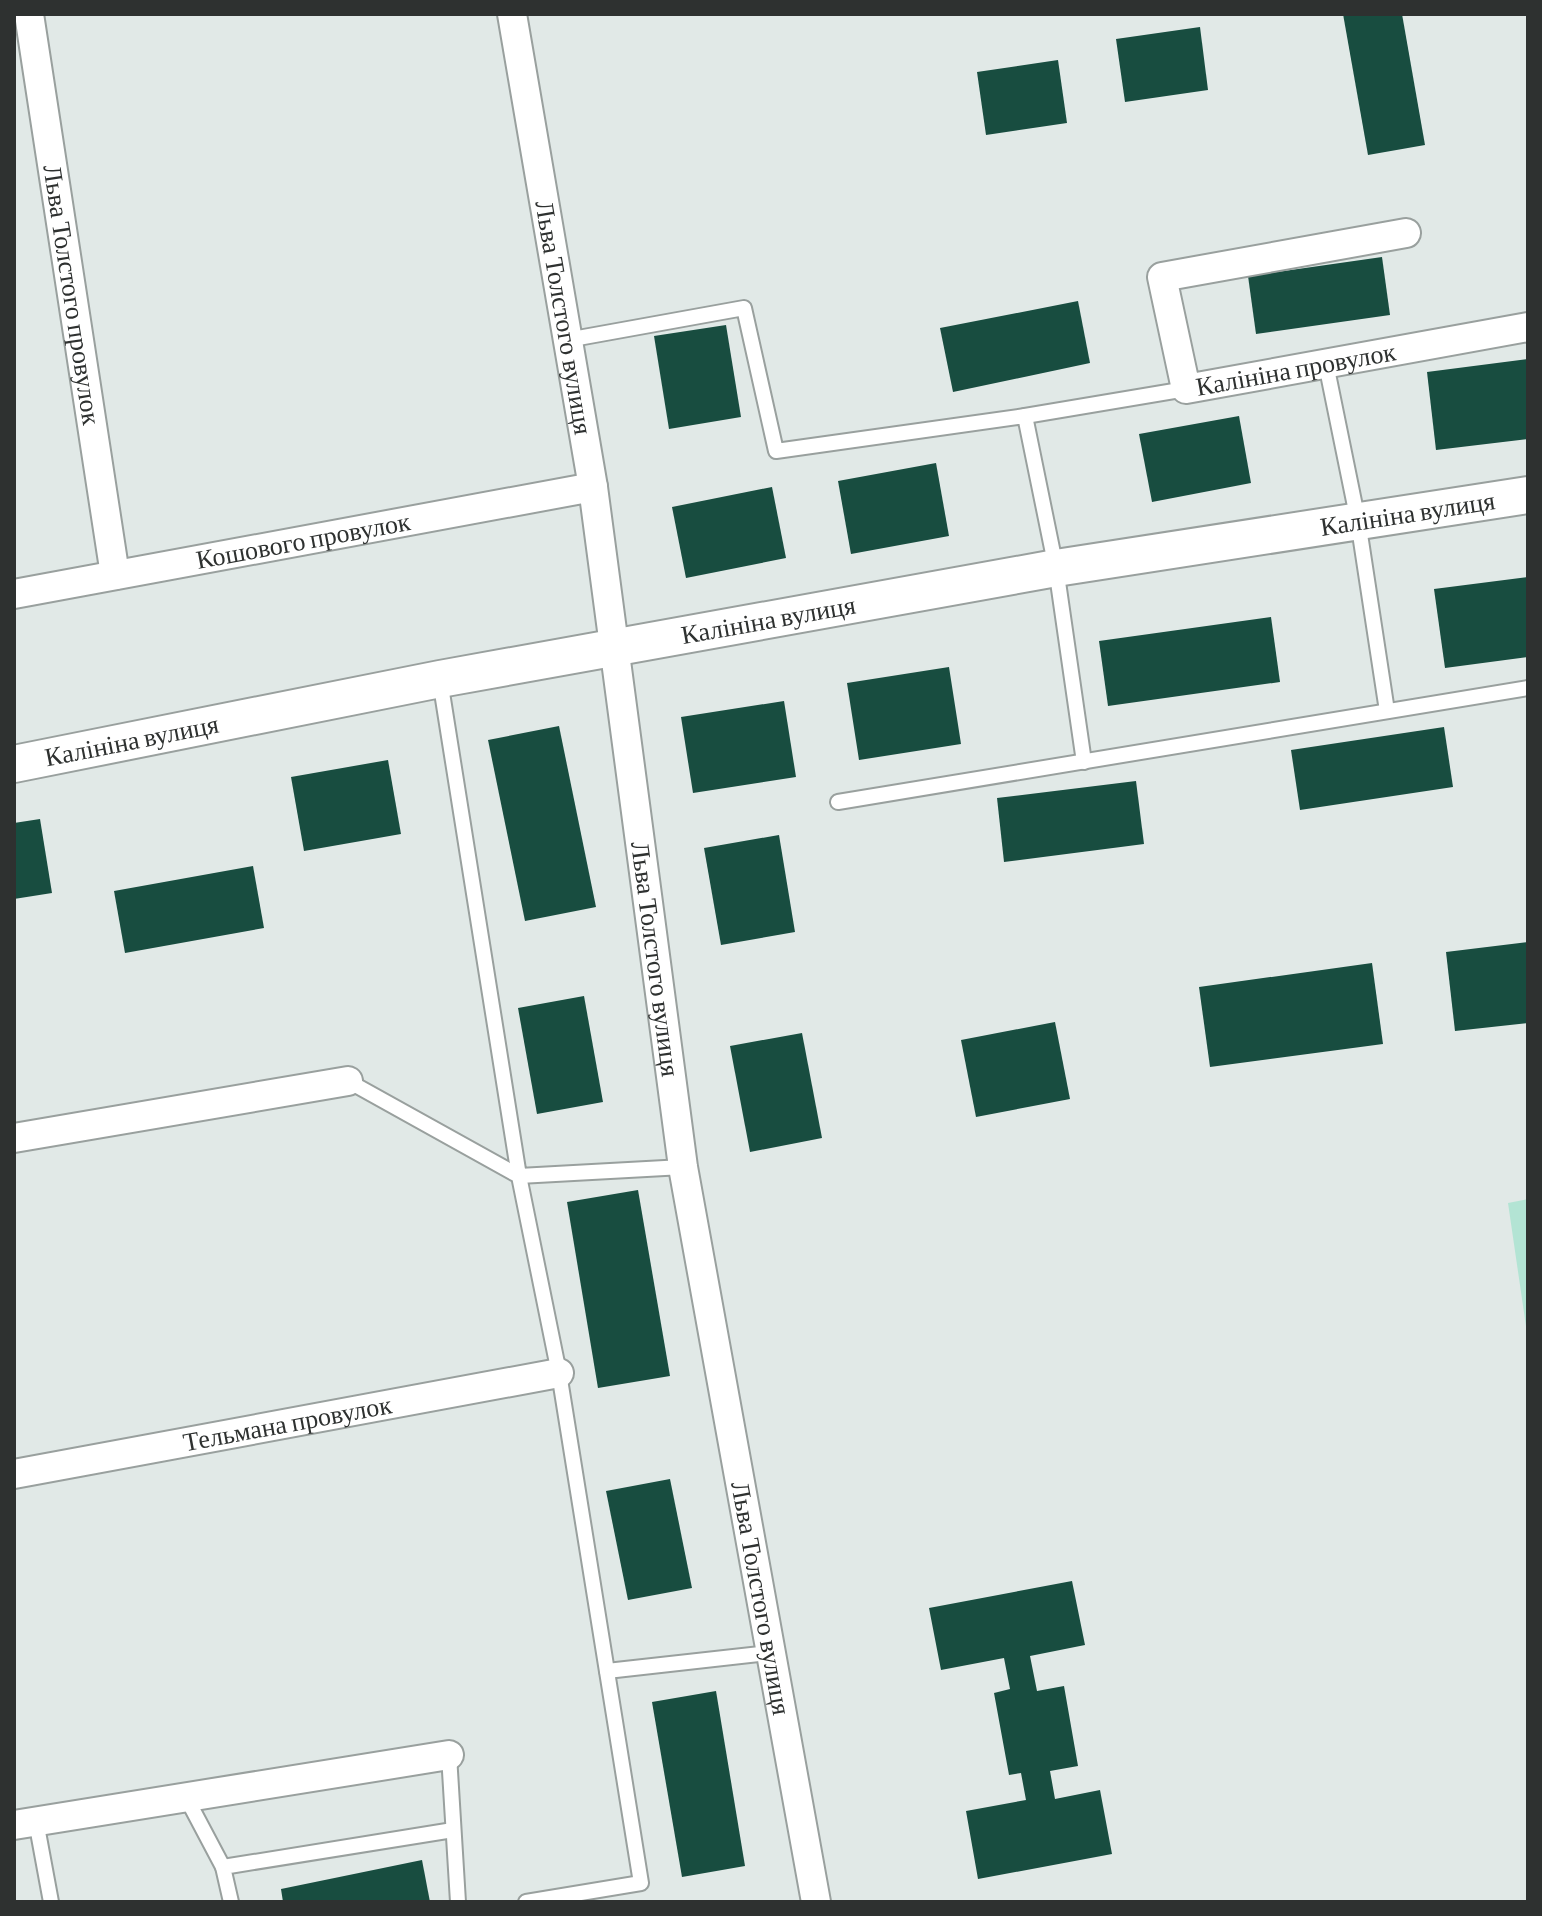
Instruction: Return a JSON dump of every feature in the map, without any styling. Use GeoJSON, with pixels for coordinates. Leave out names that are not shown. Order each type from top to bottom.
{"type":"FeatureCollection","features":[{"type":"Feature","properties":{"kind":"street","name":"Льва Толстого провулок"},"geometry":{"type":"LineString","coordinates":[[29,14],[115,575]]}},
{"type":"Feature","properties":{"kind":"street","name":"Льва Толстого вулиця"},"geometry":{"type":"LineString","coordinates":[[512,14],[593,487],[683,1167],[816,1902]]}},
{"type":"Feature","properties":{"kind":"street","name":"Калініна провулок"},"geometry":{"type":"LineString","coordinates":[[1406,233],[1162,277],[1186,389],[1528,327]]}},
{"type":"Feature","properties":{"kind":"street","name":"Кошового провулок"},"geometry":{"type":"LineString","coordinates":[[14,594],[593,487]]}},
{"type":"Feature","properties":{"kind":"street","name":"Калініна вулиця"},"geometry":{"type":"LineString","coordinates":[[14,764],[616,646],[1056,568],[1528,495]]}},
{"type":"Feature","properties":{"kind":"street"},"geometry":{"type":"LineString","coordinates":[[14,1138],[348,1081]]}},
{"type":"Feature","properties":{"kind":"street","name":"Тельмана провулок"},"geometry":{"type":"LineString","coordinates":[[14,1474],[559,1373]]}},
{"type":"Feature","properties":{"kind":"street"},"geometry":{"type":"LineString","coordinates":[[25,1823],[449,1755]]}},
{"type":"Feature","properties":{"kind":"lane"},"geometry":{"type":"LineString","coordinates":[[567,340],[744,308],[776,451],[1025,416],[1186,389]]}},
{"type":"Feature","properties":{"kind":"lane"},"geometry":{"type":"LineString","coordinates":[[1326,364],[1358,521],[1387,711]]}},
{"type":"Feature","properties":{"kind":"lane"},"geometry":{"type":"LineString","coordinates":[[1025,416],[1056,568],[1084,762]]}},
{"type":"Feature","properties":{"kind":"lane"},"geometry":{"type":"LineString","coordinates":[[440,679],[519,1176],[559,1373],[641,1883],[526,1902]]}},
{"type":"Feature","properties":{"kind":"lane"},"geometry":{"type":"LineString","coordinates":[[838,802],[1528,688]]}},
{"type":"Feature","properties":{"kind":"lane"},"geometry":{"type":"LineString","coordinates":[[348,1081],[519,1176],[683,1167]]}},
{"type":"Feature","properties":{"kind":"lane"},"geometry":{"type":"LineString","coordinates":[[607,1671],[769,1653]]}},
{"type":"Feature","properties":{"kind":"lane"},"geometry":{"type":"LineString","coordinates":[[449,1755],[458,1902]]}},
{"type":"Feature","properties":{"kind":"lane"},"geometry":{"type":"LineString","coordinates":[[186,1797],[223,1867],[231,1902]]}},
{"type":"Feature","properties":{"kind":"lane"},"geometry":{"type":"LineString","coordinates":[[25,1823],[51,1902]]}},
{"type":"Feature","properties":{"kind":"lane"},"geometry":{"type":"LineString","coordinates":[[223,1867],[453,1830]]}},
{"type":"Feature","properties":{"kind":"green space"},"geometry":{"type":"Polygon","coordinates":[[[1528,1199],[1528,1340],[1508,1203],[1528,1199]]]}},
{"type":"Feature","properties":{"kind":"building"},"geometry":{"type":"Polygon","coordinates":[[[1343,14],[1402,14],[1425,145],[1368,155],[1343,14]]]}},
{"type":"Feature","properties":{"kind":"building"},"geometry":{"type":"Polygon","coordinates":[[[1200,27],[1208,90],[1125,102],[1116,39],[1200,27]]]}},
{"type":"Feature","properties":{"kind":"building"},"geometry":{"type":"Polygon","coordinates":[[[1058,60],[1067,123],[986,135],[977,72],[1058,60]]]}},
{"type":"Feature","properties":{"kind":"building"},"geometry":{"type":"Polygon","coordinates":[[[1382,257],[1390,315],[1256,334],[1248,276],[1382,257]]]}},
{"type":"Feature","properties":{"kind":"building"},"geometry":{"type":"Polygon","coordinates":[[[1078,301],[1090,363],[953,392],[940,328],[1078,301]]]}},
{"type":"Feature","properties":{"kind":"building"},"geometry":{"type":"Polygon","coordinates":[[[726,325],[741,417],[669,429],[654,336],[726,325]]]}},
{"type":"Feature","properties":{"kind":"building"},"geometry":{"type":"Polygon","coordinates":[[[1528,359],[1528,439],[1436,450],[1427,372],[1528,359]]]}},
{"type":"Feature","properties":{"kind":"building"},"geometry":{"type":"Polygon","coordinates":[[[1239,416],[1251,483],[1152,502],[1139,434],[1239,416]]]}},
{"type":"Feature","properties":{"kind":"building"},"geometry":{"type":"Polygon","coordinates":[[[936,463],[949,536],[851,554],[838,481],[936,463]]]}},
{"type":"Feature","properties":{"kind":"building"},"geometry":{"type":"Polygon","coordinates":[[[772,487],[786,558],[686,578],[672,507],[772,487]]]}},
{"type":"Feature","properties":{"kind":"building"},"geometry":{"type":"Polygon","coordinates":[[[1528,577],[1528,657],[1445,668],[1434,589],[1528,577]]]}},
{"type":"Feature","properties":{"kind":"building"},"geometry":{"type":"Polygon","coordinates":[[[1271,617],[1280,682],[1108,706],[1099,641],[1271,617]]]}},
{"type":"Feature","properties":{"kind":"building"},"geometry":{"type":"Polygon","coordinates":[[[949,667],[961,744],[859,760],[847,683],[949,667]]]}},
{"type":"Feature","properties":{"kind":"building"},"geometry":{"type":"Polygon","coordinates":[[[784,701],[796,777],[693,793],[681,717],[784,701]]]}},
{"type":"Feature","properties":{"kind":"building"},"geometry":{"type":"Polygon","coordinates":[[[559,726],[596,907],[525,921],[488,740],[559,726]]]}},
{"type":"Feature","properties":{"kind":"building"},"geometry":{"type":"Polygon","coordinates":[[[1444,727],[1453,787],[1300,810],[1291,750],[1444,727]]]}},
{"type":"Feature","properties":{"kind":"building"},"geometry":{"type":"Polygon","coordinates":[[[388,760],[401,834],[304,851],[291,777],[388,760]]]}},
{"type":"Feature","properties":{"kind":"building"},"geometry":{"type":"Polygon","coordinates":[[[1136,781],[1144,844],[1004,862],[997,798],[1136,781]]]}},
{"type":"Feature","properties":{"kind":"building"},"geometry":{"type":"Polygon","coordinates":[[[40,819],[52,893],[14,899],[14,823],[40,819]]]}},
{"type":"Feature","properties":{"kind":"building"},"geometry":{"type":"Polygon","coordinates":[[[779,835],[795,932],[721,945],[704,848],[779,835]]]}},
{"type":"Feature","properties":{"kind":"building"},"geometry":{"type":"Polygon","coordinates":[[[253,866],[264,928],[125,953],[114,891],[253,866]]]}},
{"type":"Feature","properties":{"kind":"building"},"geometry":{"type":"Polygon","coordinates":[[[1528,942],[1528,1023],[1455,1031],[1446,952],[1528,942]]]}},
{"type":"Feature","properties":{"kind":"building"},"geometry":{"type":"Polygon","coordinates":[[[1372,963],[1383,1044],[1210,1067],[1199,987],[1372,963]]]}},
{"type":"Feature","properties":{"kind":"building"},"geometry":{"type":"Polygon","coordinates":[[[584,996],[603,1102],[537,1114],[518,1008],[584,996]]]}},
{"type":"Feature","properties":{"kind":"building"},"geometry":{"type":"Polygon","coordinates":[[[1055,1022],[1070,1099],[976,1117],[961,1040],[1055,1022]]]}},
{"type":"Feature","properties":{"kind":"building"},"geometry":{"type":"Polygon","coordinates":[[[802,1033],[822,1138],[750,1152],[730,1046],[802,1033]]]}},
{"type":"Feature","properties":{"kind":"building"},"geometry":{"type":"Polygon","coordinates":[[[638,1190],[670,1376],[598,1388],[567,1202],[638,1190]]]}},
{"type":"Feature","properties":{"kind":"building"},"geometry":{"type":"Polygon","coordinates":[[[670,1479],[692,1588],[628,1600],[606,1491],[670,1479]]]}},
{"type":"Feature","properties":{"kind":"building"},"geometry":{"type":"Polygon","coordinates":[[[1072,1581],[1085,1645],[1030,1656],[1037,1691],[1064,1686],[1078,1766],[1050,1771],[1055,1799],[1100,1790],[1112,1854],[978,1879],[966,1811],[1026,1800],[1021,1773],[1009,1775],[994,1693],[1010,1689],[1004,1658],[941,1670],[929,1608],[1072,1581]]]}},
{"type":"Feature","properties":{"kind":"building"},"geometry":{"type":"Polygon","coordinates":[[[716,1691],[745,1866],[682,1877],[652,1702],[716,1691]]]}},
{"type":"Feature","properties":{"kind":"building"},"geometry":{"type":"Polygon","coordinates":[[[422,1860],[430,1902],[283,1902],[281,1889],[422,1860]]]}}]}
